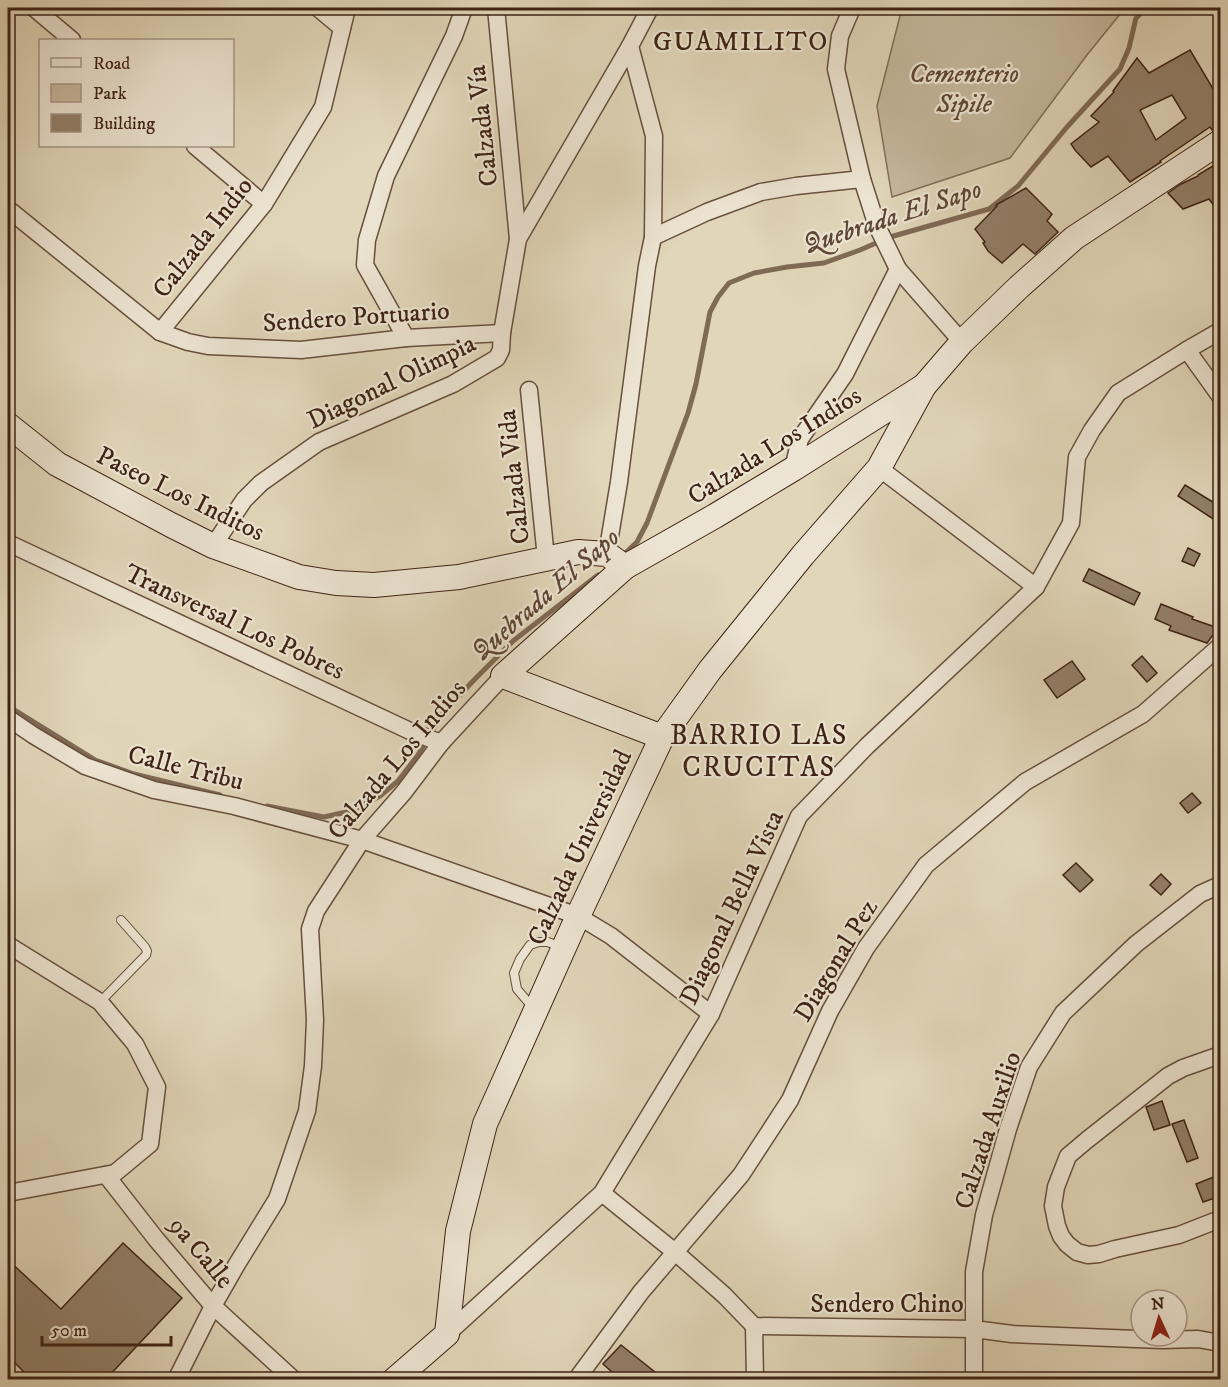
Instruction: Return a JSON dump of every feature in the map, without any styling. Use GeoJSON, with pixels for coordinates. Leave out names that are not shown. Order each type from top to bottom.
{"type":"FeatureCollection","features":[{"type":"Feature","properties":{"kind":"street"},"geometry":{"type":"LineString","coordinates":[[34,8],[71,39]]}},
{"type":"Feature","properties":{"kind":"street"},"geometry":{"type":"LineString","coordinates":[[318,8],[342,28]]}},
{"type":"Feature","properties":{"kind":"street","name":"Calzada Indio"},"geometry":{"type":"LineString","coordinates":[[160,332],[264,204],[323,107],[347,8]]}},
{"type":"Feature","properties":{"kind":"street"},"geometry":{"type":"LineString","coordinates":[[406,338],[365,265],[367,240],[386,176],[454,36],[464,8]]}},
{"type":"Feature","properties":{"kind":"street","name":"Calzada Vía"},"geometry":{"type":"LineString","coordinates":[[496,8],[518,239]]}},
{"type":"Feature","properties":{"kind":"street","name":"Diagonal Olimpia"},"geometry":{"type":"LineString","coordinates":[[213,546],[244,500],[261,483],[319,442],[453,384],[497,358],[501,350],[518,239],[650,8]]}},
{"type":"Feature","properties":{"kind":"street"},"geometry":{"type":"LineString","coordinates":[[852,8],[840,36],[836,69],[862,179],[877,226],[898,269],[962,342]]}},
{"type":"Feature","properties":{"kind":"street"},"geometry":{"type":"LineString","coordinates":[[616,560],[619,482],[647,266],[653,237],[654,136],[630,46]]}},
{"type":"Feature","properties":{"kind":"street","name":"Calzada Los Indios"},"geometry":{"type":"LineString","coordinates":[[176,1380],[213,1306],[277,1199],[307,1111],[313,1066],[315,1020],[310,929],[316,911],[362,840],[404,792],[436,741],[616,560],[715,516],[924,386],[962,342],[1074,238],[1221,142]]}},
{"type":"Feature","properties":{"kind":"street"},"geometry":{"type":"LineString","coordinates":[[196,147],[264,204]]}},
{"type":"Feature","properties":{"kind":"street"},"geometry":{"type":"LineString","coordinates":[[653,237],[707,212],[760,192],[862,179]]}},
{"type":"Feature","properties":{"kind":"street","name":"Sendero Portuario"},"geometry":{"type":"LineString","coordinates":[[8,209],[160,332],[188,342],[208,346],[301,350],[406,338],[502,333]]}},
{"type":"Feature","properties":{"kind":"street"},"geometry":{"type":"LineString","coordinates":[[793,469],[800,439],[845,374],[898,269]]}},
{"type":"Feature","properties":{"kind":"street","name":"Diagonal Bella Vista"},"geometry":{"type":"LineString","coordinates":[[447,1334],[602,1193],[711,1014],[799,816],[867,746],[1036,587],[1071,524],[1077,457],[1092,430],[1118,393],[1221,331]]}},
{"type":"Feature","properties":{"kind":"street"},"geometry":{"type":"LineString","coordinates":[[1187,350],[1221,396]]}},
{"type":"Feature","properties":{"kind":"street","name":"Calzada Universidad"},"geometry":{"type":"LineString","coordinates":[[447,1334],[458,1231],[485,1124],[578,916],[662,737],[710,670],[803,555],[879,468],[924,386]]}},
{"type":"Feature","properties":{"kind":"street","name":"Calzada Vida"},"geometry":{"type":"LineString","coordinates":[[530,390],[546,558]]}},
{"type":"Feature","properties":{"kind":"street","name":"Paseo Los Inditos"},"geometry":{"type":"LineString","coordinates":[[8,425],[57,464],[171,525],[213,546],[299,577],[336,583],[374,585],[459,577],[578,552],[616,560]]}},
{"type":"Feature","properties":{"kind":"street"},"geometry":{"type":"LineString","coordinates":[[879,468],[1036,587]]}},
{"type":"Feature","properties":{"kind":"street","name":"Transversal Los Pobres"},"geometry":{"type":"LineString","coordinates":[[8,543],[410,731],[436,741]]}},
{"type":"Feature","properties":{"kind":"street","name":"Diagonal Pez"},"geometry":{"type":"LineString","coordinates":[[576,1380],[641,1292],[741,1175],[790,1100],[830,1011],[866,948],[926,865],[1025,782],[1143,714],[1221,646]]}},
{"type":"Feature","properties":{"kind":"street"},"geometry":{"type":"LineString","coordinates":[[503,676],[662,737]]}},
{"type":"Feature","properties":{"kind":"street","name":"Calle Tribu"},"geometry":{"type":"LineString","coordinates":[[8,718],[86,766],[154,790],[234,806],[362,840],[578,916],[611,936],[711,1014]]}},
{"type":"Feature","properties":{"kind":"street","name":"Calzada Auxilio"},"geometry":{"type":"LineString","coordinates":[[974,1380],[974,1272],[984,1215],[1008,1129],[1029,1067],[1064,1013],[1128,951],[1200,894],[1221,885]]}},
{"type":"Feature","properties":{"kind":"street"},"geometry":{"type":"LineString","coordinates":[[8,945],[100,1002],[135,1044],[157,1087],[150,1144],[115,1173],[8,1193]]}},
{"type":"Feature","properties":{"kind":"street"},"geometry":{"type":"LineString","coordinates":[[1221,1055],[1183,1068],[1168,1076],[1080,1145],[1068,1156],[1056,1187],[1053,1206],[1057,1226],[1067,1245],[1077,1252],[1088,1255],[1179,1235],[1221,1219]]}},
{"type":"Feature","properties":{"kind":"street","name":"9a Calle"},"geometry":{"type":"LineString","coordinates":[[106,1175],[213,1306],[294,1380]]}},
{"type":"Feature","properties":{"kind":"street"},"geometry":{"type":"LineString","coordinates":[[602,1193],[675,1252],[724,1295],[754,1326],[755,1380]]}},
{"type":"Feature","properties":{"kind":"street","name":"Sendero Chino"},"geometry":{"type":"LineString","coordinates":[[754,1326],[974,1329],[1012,1334],[1198,1340],[1221,1343]]}},
{"type":"Feature","properties":{"kind":"street"},"geometry":{"type":"LineString","coordinates":[[394,1380],[447,1334]]}},
{"type":"Feature","properties":{"kind":"lane"},"geometry":{"type":"LineString","coordinates":[[100,1002],[146,955],[145,947],[121,920]]}},
{"type":"Feature","properties":{"kind":"lane"},"geometry":{"type":"LineString","coordinates":[[536,1011],[517,989],[514,973],[520,958],[530,945],[539,942],[548,942],[564,948]]}},
{"type":"Feature","properties":{"kind":"green space","name":"Cementerio Sipile"},"geometry":{"type":"Polygon","coordinates":[[[902,8],[1125,8],[1010,158],[892,197],[877,106],[902,8]]]}},
{"type":"Feature","properties":{"kind":"building"},"geometry":{"type":"Polygon","coordinates":[[[1190,50],[1216,94],[1221,91],[1221,128],[1212,130],[1210,127],[1130,182],[1108,156],[1091,167],[1071,144],[1099,122],[1091,116],[1114,92],[1137,58],[1149,73],[1190,50]],[[1172,95],[1140,110],[1156,140],[1186,118],[1172,95]]]}},
{"type":"Feature","properties":{"kind":"building"},"geometry":{"type":"Polygon","coordinates":[[[1221,161],[1221,215],[1209,199],[1183,209],[1168,193],[1181,184],[1221,161]]]}},
{"type":"Feature","properties":{"kind":"building"},"geometry":{"type":"Polygon","coordinates":[[[1026,188],[1052,214],[1047,221],[1058,232],[1035,254],[1023,244],[1002,263],[988,251],[983,243],[985,242],[975,229],[996,205],[1026,188]]]}},
{"type":"Feature","properties":{"kind":"building"},"geometry":{"type":"Polygon","coordinates":[[[1185,485],[1221,507],[1221,524],[1178,496],[1185,485]]]}},
{"type":"Feature","properties":{"kind":"building"},"geometry":{"type":"Polygon","coordinates":[[[1188,548],[1200,554],[1194,566],[1182,561],[1188,548]]]}},
{"type":"Feature","properties":{"kind":"building"},"geometry":{"type":"Polygon","coordinates":[[[1089,569],[1140,593],[1134,605],[1083,581],[1089,569]]]}},
{"type":"Feature","properties":{"kind":"building"},"geometry":{"type":"Polygon","coordinates":[[[1161,604],[1218,628],[1207,643],[1169,630],[1171,626],[1155,619],[1161,604]]]}},
{"type":"Feature","properties":{"kind":"building"},"geometry":{"type":"Polygon","coordinates":[[[1142,656],[1157,673],[1147,682],[1132,665],[1142,656]]]}},
{"type":"Feature","properties":{"kind":"building"},"geometry":{"type":"Polygon","coordinates":[[[1072,661],[1085,679],[1057,698],[1044,680],[1072,661]]]}},
{"type":"Feature","properties":{"kind":"building"},"geometry":{"type":"Polygon","coordinates":[[[1192,793],[1201,803],[1188,813],[1180,803],[1192,793]]]}},
{"type":"Feature","properties":{"kind":"building"},"geometry":{"type":"Polygon","coordinates":[[[1076,863],[1093,880],[1080,892],[1063,875],[1076,863]]]}},
{"type":"Feature","properties":{"kind":"building"},"geometry":{"type":"Polygon","coordinates":[[[1161,874],[1171,884],[1161,895],[1150,885],[1161,874]]]}},
{"type":"Feature","properties":{"kind":"building"},"geometry":{"type":"Polygon","coordinates":[[[1162,1101],[1170,1125],[1154,1130],[1146,1107],[1162,1101]]]}},
{"type":"Feature","properties":{"kind":"building"},"geometry":{"type":"Polygon","coordinates":[[[1184,1120],[1198,1158],[1187,1162],[1172,1124],[1184,1120]]]}},
{"type":"Feature","properties":{"kind":"building"},"geometry":{"type":"Polygon","coordinates":[[[1221,1174],[1221,1196],[1203,1202],[1196,1184],[1221,1174]]]}},
{"type":"Feature","properties":{"kind":"building"},"geometry":{"type":"Polygon","coordinates":[[[123,1243],[182,1298],[105,1380],[32,1380],[8,1356],[8,1260],[61,1309],[123,1243]]]}},
{"type":"Feature","properties":{"kind":"building"},"geometry":{"type":"Polygon","coordinates":[[[621,1345],[665,1380],[621,1380],[603,1364],[621,1345]]]}},
{"type":"Feature","properties":{"kind":"waterway","name":"Quebrada El Sapo"},"geometry":{"type":"LineString","coordinates":[[622,556],[637,542],[647,523],[688,413],[710,312],[729,283],[754,273],[824,263],[890,237],[989,209],[1018,186],[1067,127],[1120,69],[1129,48],[1136,18],[1147,8]]}},
{"type":"Feature","properties":{"kind":"waterway","name":"Quebrada El Sapo"},"geometry":{"type":"LineString","coordinates":[[267,806],[324,817],[351,811],[380,796],[398,781],[418,755],[442,714],[475,679],[513,641],[598,575]]}},
{"type":"Feature","properties":{"kind":"waterway","name":"Quebrada El Sapo"},"geometry":{"type":"LineString","coordinates":[[8,703],[11,708],[95,760],[134,774],[220,795]]}},
{"type":"Feature","properties":{"kind":"district","name":"GUAMILITO"},"geometry":{"type":"Point","coordinates":[741,41]}},
{"type":"Feature","properties":{"kind":"district","name":"BARRIO LAS CRUCITAS"},"geometry":{"type":"Point","coordinates":[759,750]}}]}
